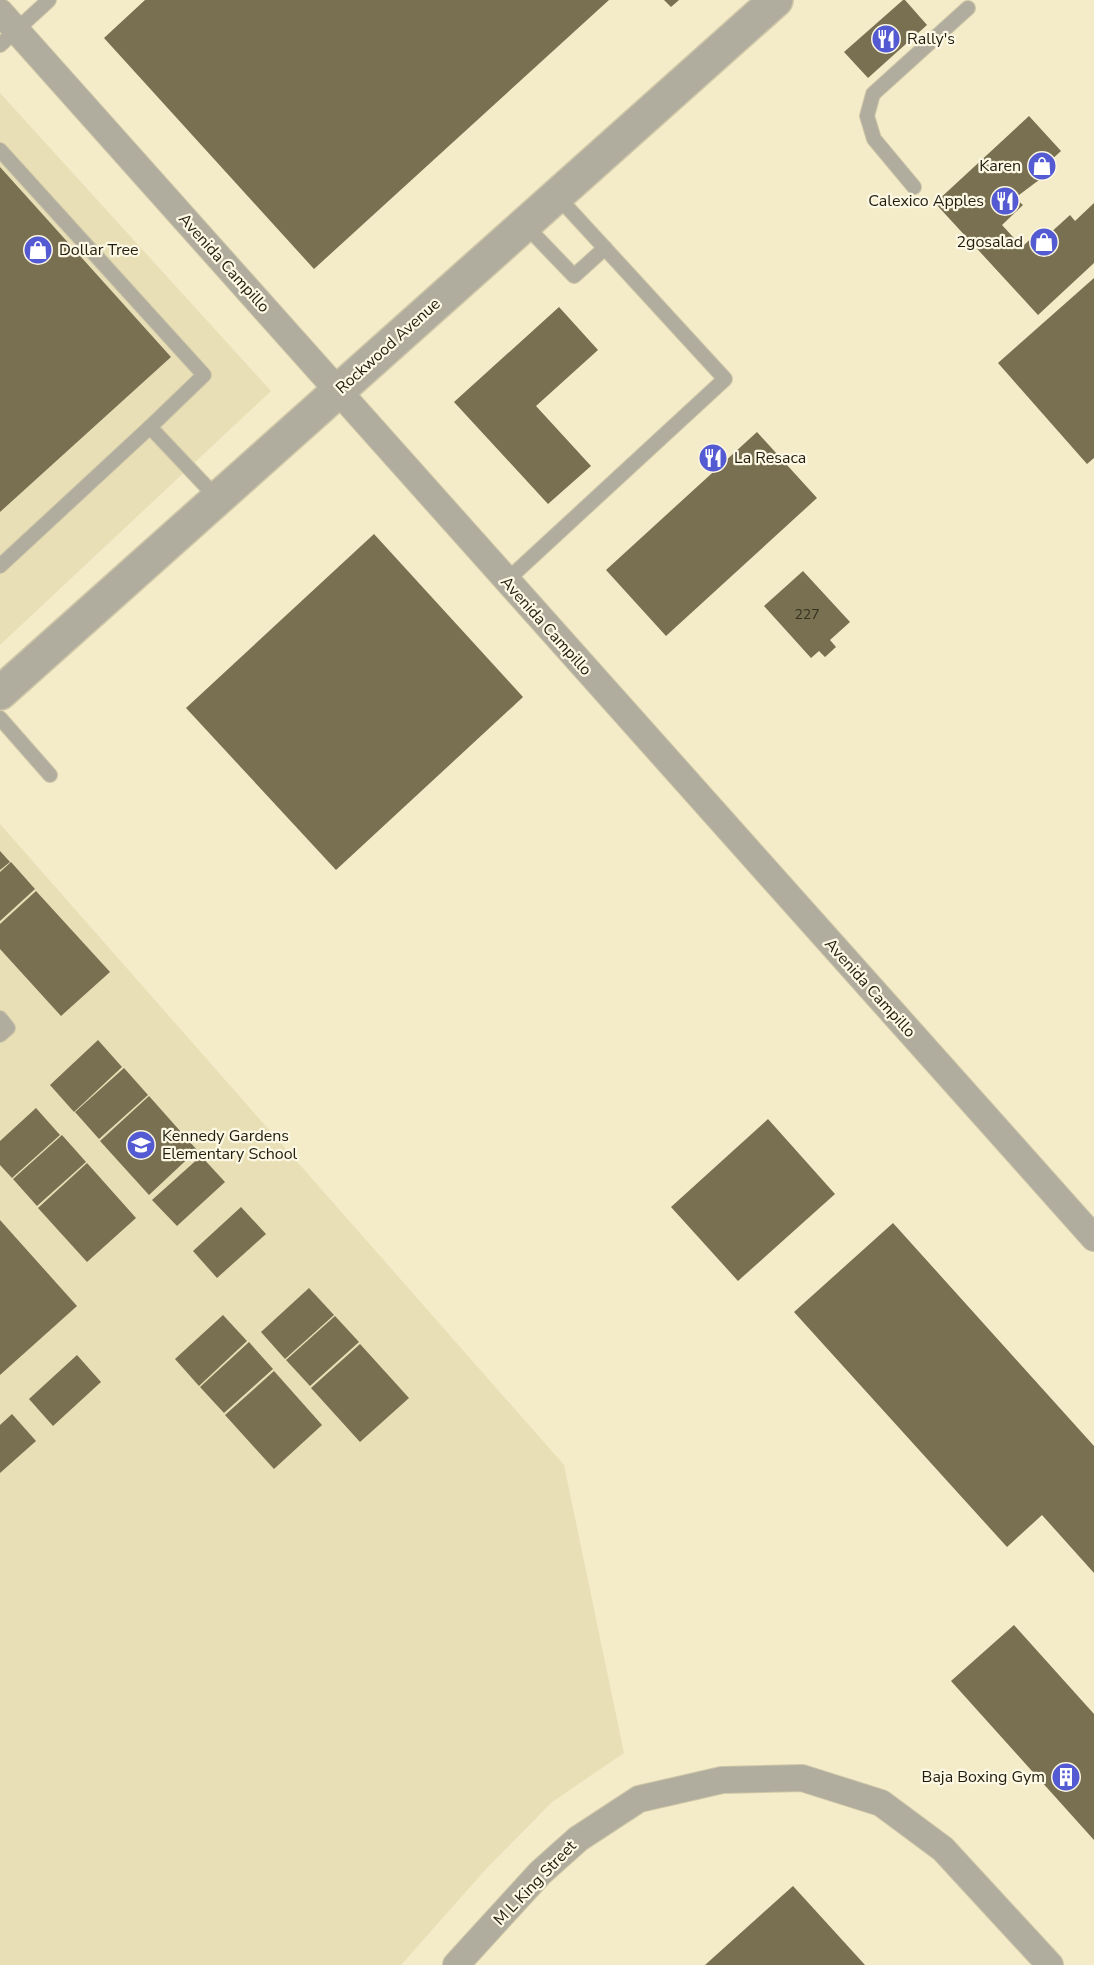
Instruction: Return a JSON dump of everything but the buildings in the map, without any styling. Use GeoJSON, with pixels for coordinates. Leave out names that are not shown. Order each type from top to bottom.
{"type":"FeatureCollection","features":[{"type":"Feature","properties":{"kind":"street","name":"Rockwood Avenue"},"geometry":{"type":"LineString","coordinates":[[0,693],[773,1]]}},
{"type":"Feature","properties":{"kind":"street","name":"Avenida Campillo"},"geometry":{"type":"LineString","coordinates":[[5,29],[338,391],[1094,1238]]}},
{"type":"Feature","properties":{"kind":"street","name":"M L King Street"},"geometry":{"type":"LineString","coordinates":[[456,1965],[540,1873],[578,1839],[639,1799],[722,1780],[802,1778],[881,1803],[943,1849],[1050,1965]]}},
{"type":"Feature","properties":{"kind":"lane"},"geometry":{"type":"LineString","coordinates":[[5,29],[49,0]]}},
{"type":"Feature","properties":{"kind":"lane"},"geometry":{"type":"LineString","coordinates":[[914,187],[874,140],[867,116],[873,94],[968,8]]}},
{"type":"Feature","properties":{"kind":"lane"},"geometry":{"type":"LineString","coordinates":[[0,150],[204,375],[0,566]]}},
{"type":"Feature","properties":{"kind":"lane"},"geometry":{"type":"LineString","coordinates":[[506,580],[725,379],[557,196]]}},
{"type":"Feature","properties":{"kind":"lane"},"geometry":{"type":"LineString","coordinates":[[525,225],[573,276],[605,248]]}},
{"type":"Feature","properties":{"kind":"lane"},"geometry":{"type":"LineString","coordinates":[[150,427],[218,499]]}},
{"type":"Feature","properties":{"kind":"lane"},"geometry":{"type":"LineString","coordinates":[[0,718],[50,775]]}},
{"type":"Feature","properties":{"kind":"lane"},"geometry":{"type":"LineString","coordinates":[[0,1018],[8,1028],[0,1035]]}},
{"type":"Feature","properties":{"kind":"shaded area"},"geometry":{"type":"Polygon","coordinates":[[[0,93],[271,391],[0,645],[0,93]]]}},
{"type":"Feature","properties":{"kind":"shaded area","name":"Kennedy Gardens Elementary School"},"geometry":{"type":"Polygon","coordinates":[[[0,824],[564,1465],[624,1753],[552,1802],[486,1869],[401,1965],[0,1965],[0,824]]]}},
{"type":"Feature","properties":{"kind":"place","name":"Rally's"},"geometry":{"type":"Point","coordinates":[886,39]}},
{"type":"Feature","properties":{"kind":"place","name":"Karen"},"geometry":{"type":"Point","coordinates":[1042,166]}},
{"type":"Feature","properties":{"kind":"place","name":"Calexico Apples"},"geometry":{"type":"Point","coordinates":[1005,201]}},
{"type":"Feature","properties":{"kind":"place","name":"2gosalad"},"geometry":{"type":"Point","coordinates":[1044,242]}},
{"type":"Feature","properties":{"kind":"place","name":"Dollar Tree"},"geometry":{"type":"Point","coordinates":[38,250]}},
{"type":"Feature","properties":{"kind":"place","name":"La Resaca"},"geometry":{"type":"Point","coordinates":[713,458]}},
{"type":"Feature","properties":{"kind":"place","name":"Kennedy Gardens Elementary School"},"geometry":{"type":"Point","coordinates":[141,1145]}},
{"type":"Feature","properties":{"kind":"place","name":"Baja Boxing Gym"},"geometry":{"type":"Point","coordinates":[1066,1777]}}]}
